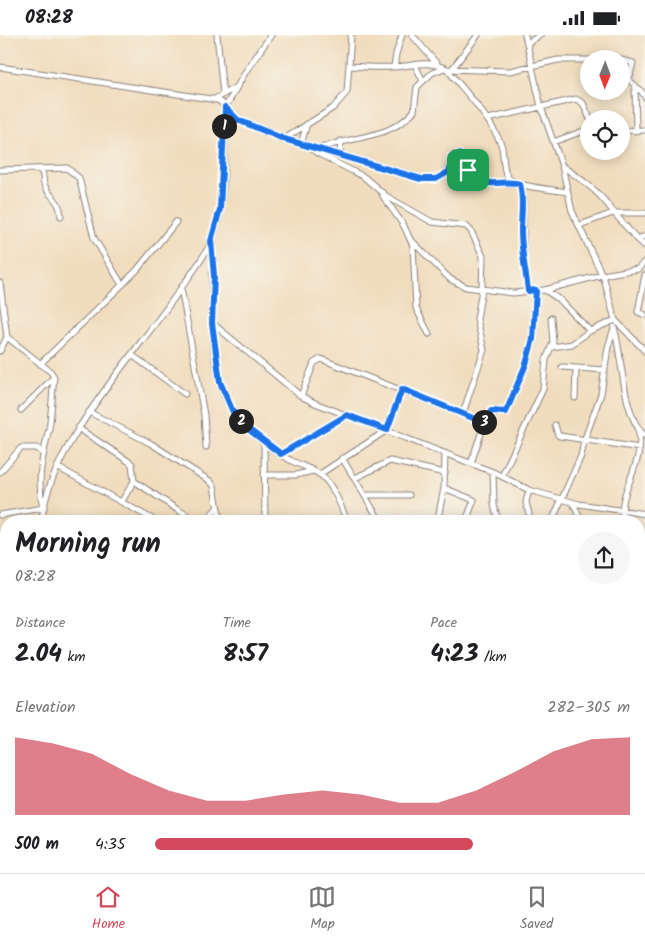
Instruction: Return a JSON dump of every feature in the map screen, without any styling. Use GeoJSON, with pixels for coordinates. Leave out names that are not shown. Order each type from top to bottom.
{"type":"FeatureCollection","features":[{"type":"Feature","properties":{"kind":"street"},"geometry":{"type":"LineString","coordinates":[[217,35],[223,94]]}},
{"type":"Feature","properties":{"kind":"street"},"geometry":{"type":"LineString","coordinates":[[42,515],[43,508],[57,467],[78,428],[181,288],[211,241],[220,209],[225,107],[271,35]]}},
{"type":"Feature","properties":{"kind":"street"},"geometry":{"type":"LineString","coordinates":[[284,139],[341,101],[347,92],[351,35]]}},
{"type":"Feature","properties":{"kind":"street"},"geometry":{"type":"LineString","coordinates":[[394,67],[402,35]]}},
{"type":"Feature","properties":{"kind":"street"},"geometry":{"type":"LineString","coordinates":[[412,35],[438,64]]}},
{"type":"Feature","properties":{"kind":"street"},"geometry":{"type":"LineString","coordinates":[[448,69],[478,35]]}},
{"type":"Feature","properties":{"kind":"street"},"geometry":{"type":"LineString","coordinates":[[525,35],[541,107],[562,166],[572,211],[602,275],[615,323],[629,412],[638,430],[640,448],[632,479],[624,499],[622,512]]}},
{"type":"Feature","properties":{"kind":"street"},"geometry":{"type":"LineString","coordinates":[[528,43],[540,35]]}},
{"type":"Feature","properties":{"kind":"street"},"geometry":{"type":"LineString","coordinates":[[318,149],[341,141],[395,129],[414,111],[415,91],[432,73],[448,69],[510,71],[558,60],[580,61]]}},
{"type":"Feature","properties":{"kind":"street"},"geometry":{"type":"LineString","coordinates":[[350,66],[394,67],[415,65],[421,62],[438,64],[448,69],[488,119],[503,149],[506,174],[519,183],[523,199],[523,257],[528,291]]}},
{"type":"Feature","properties":{"kind":"street"},"geometry":{"type":"LineString","coordinates":[[630,62],[633,63],[630,76]]}},
{"type":"Feature","properties":{"kind":"street"},"geometry":{"type":"LineString","coordinates":[[415,65],[423,81]]}},
{"type":"Feature","properties":{"kind":"street"},"geometry":{"type":"LineString","coordinates":[[0,67],[221,102],[238,120],[284,139],[430,180],[450,171],[451,157],[459,154],[464,166],[476,179],[491,183],[519,183],[567,192]]}},
{"type":"Feature","properties":{"kind":"street"},"geometry":{"type":"LineString","coordinates":[[630,81],[645,97]]}},
{"type":"Feature","properties":{"kind":"street"},"geometry":{"type":"LineString","coordinates":[[213,100],[237,87]]}},
{"type":"Feature","properties":{"kind":"street"},"geometry":{"type":"LineString","coordinates":[[635,88],[636,131]]}},
{"type":"Feature","properties":{"kind":"street"},"geometry":{"type":"LineString","coordinates":[[488,119],[576,99],[583,103],[586,110]]}},
{"type":"Feature","properties":{"kind":"street"},"geometry":{"type":"LineString","coordinates":[[301,144],[308,123]]}},
{"type":"Feature","properties":{"kind":"street"},"geometry":{"type":"LineString","coordinates":[[630,131],[645,130]]}},
{"type":"Feature","properties":{"kind":"street"},"geometry":{"type":"LineString","coordinates":[[553,142],[580,132]]}},
{"type":"Feature","properties":{"kind":"street"},"geometry":{"type":"LineString","coordinates":[[340,155],[341,141]]}},
{"type":"Feature","properties":{"kind":"street"},"geometry":{"type":"LineString","coordinates":[[309,146],[317,153],[369,180],[380,191],[412,241],[450,279],[466,287],[513,293],[545,290],[640,267],[645,261]]}},
{"type":"Feature","properties":{"kind":"street"},"geometry":{"type":"LineString","coordinates":[[562,166],[578,177],[608,204],[613,213],[645,246]]}},
{"type":"Feature","properties":{"kind":"street"},"geometry":{"type":"LineString","coordinates":[[0,170],[67,168],[79,178],[94,238],[122,285]]}},
{"type":"Feature","properties":{"kind":"street"},"geometry":{"type":"LineString","coordinates":[[39,169],[43,174],[44,184],[59,203],[61,216]]}},
{"type":"Feature","properties":{"kind":"street"},"geometry":{"type":"LineString","coordinates":[[380,191],[432,222],[469,228],[483,256],[482,289],[477,319],[484,350],[463,413]]}},
{"type":"Feature","properties":{"kind":"street"},"geometry":{"type":"LineString","coordinates":[[580,225],[613,213],[645,213]]}},
{"type":"Feature","properties":{"kind":"street"},"geometry":{"type":"LineString","coordinates":[[40,364],[137,270],[176,223]]}},
{"type":"Feature","properties":{"kind":"street"},"geometry":{"type":"LineString","coordinates":[[637,239],[645,236]]}},
{"type":"Feature","properties":{"kind":"street"},"geometry":{"type":"LineString","coordinates":[[211,241],[214,276],[212,323],[220,382],[224,397],[233,412],[264,441],[281,454],[320,474],[329,484],[343,515]]}},
{"type":"Feature","properties":{"kind":"street"},"geometry":{"type":"LineString","coordinates":[[412,241],[416,308],[429,334]]}},
{"type":"Feature","properties":{"kind":"street"},"geometry":{"type":"LineString","coordinates":[[640,267],[645,274],[638,312],[645,315]]}},
{"type":"Feature","properties":{"kind":"street"},"geometry":{"type":"LineString","coordinates":[[0,283],[0,294],[8,337],[51,371],[54,377],[49,426],[38,490],[43,508]]}},
{"type":"Feature","properties":{"kind":"street"},"geometry":{"type":"LineString","coordinates":[[181,288],[204,415],[206,447]]}},
{"type":"Feature","properties":{"kind":"street"},"geometry":{"type":"LineString","coordinates":[[471,463],[491,411],[502,413],[508,409],[526,364],[533,339],[536,290]]}},
{"type":"Feature","properties":{"kind":"street"},"geometry":{"type":"LineString","coordinates":[[545,290],[560,300],[590,331]]}},
{"type":"Feature","properties":{"kind":"street"},"geometry":{"type":"LineString","coordinates":[[502,477],[543,389],[546,360],[552,347],[551,318]]}},
{"type":"Feature","properties":{"kind":"street"},"geometry":{"type":"LineString","coordinates":[[212,323],[301,396],[493,472],[530,490],[573,503],[645,514]]}},
{"type":"Feature","properties":{"kind":"street"},"geometry":{"type":"LineString","coordinates":[[552,347],[572,344],[590,331],[615,323]]}},
{"type":"Feature","properties":{"kind":"street"},"geometry":{"type":"LineString","coordinates":[[615,323],[645,351]]}},
{"type":"Feature","properties":{"kind":"street"},"geometry":{"type":"LineString","coordinates":[[554,515],[581,456],[584,441],[601,394],[604,370],[615,323]]}},
{"type":"Feature","properties":{"kind":"street"},"geometry":{"type":"LineString","coordinates":[[0,351],[8,337]]}},
{"type":"Feature","properties":{"kind":"street"},"geometry":{"type":"LineString","coordinates":[[132,355],[185,394]]}},
{"type":"Feature","properties":{"kind":"street"},"geometry":{"type":"LineString","coordinates":[[301,396],[314,363],[321,359],[485,423]]}},
{"type":"Feature","properties":{"kind":"street"},"geometry":{"type":"LineString","coordinates":[[562,367],[604,370]]}},
{"type":"Feature","properties":{"kind":"street"},"geometry":{"type":"LineString","coordinates":[[574,398],[576,367]]}},
{"type":"Feature","properties":{"kind":"street"},"geometry":{"type":"LineString","coordinates":[[21,410],[54,377]]}},
{"type":"Feature","properties":{"kind":"street"},"geometry":{"type":"LineString","coordinates":[[320,474],[387,430],[402,389]]}},
{"type":"Feature","properties":{"kind":"street"},"geometry":{"type":"LineString","coordinates":[[90,413],[150,443],[210,481],[214,486],[219,515]]}},
{"type":"Feature","properties":{"kind":"street"},"geometry":{"type":"LineString","coordinates":[[281,454],[347,415]]}},
{"type":"Feature","properties":{"kind":"street"},"geometry":{"type":"LineString","coordinates":[[556,425],[558,435],[584,441],[640,448]]}},
{"type":"Feature","properties":{"kind":"street"},"geometry":{"type":"LineString","coordinates":[[78,428],[132,464],[134,481],[122,501]]}},
{"type":"Feature","properties":{"kind":"street"},"geometry":{"type":"LineString","coordinates":[[638,430],[645,436]]}},
{"type":"Feature","properties":{"kind":"street"},"geometry":{"type":"LineString","coordinates":[[264,441],[264,515]]}},
{"type":"Feature","properties":{"kind":"street"},"geometry":{"type":"LineString","coordinates":[[0,472],[21,448],[37,448],[43,453]]}},
{"type":"Feature","properties":{"kind":"street"},"geometry":{"type":"LineString","coordinates":[[439,515],[444,488],[445,453]]}},
{"type":"Feature","properties":{"kind":"street"},"geometry":{"type":"LineString","coordinates":[[342,458],[377,515]]}},
{"type":"Feature","properties":{"kind":"street"},"geometry":{"type":"LineString","coordinates":[[355,478],[390,461],[445,473]]}},
{"type":"Feature","properties":{"kind":"street"},"geometry":{"type":"LineString","coordinates":[[57,467],[146,515]]}},
{"type":"Feature","properties":{"kind":"street"},"geometry":{"type":"LineString","coordinates":[[264,475],[296,475],[314,471]]}},
{"type":"Feature","properties":{"kind":"street"},"geometry":{"type":"LineString","coordinates":[[493,472],[494,505],[496,515]]}},
{"type":"Feature","properties":{"kind":"street"},"geometry":{"type":"LineString","coordinates":[[134,481],[187,515]]}},
{"type":"Feature","properties":{"kind":"street"},"geometry":{"type":"LineString","coordinates":[[444,488],[474,500],[468,515]]}},
{"type":"Feature","properties":{"kind":"street"},"geometry":{"type":"LineString","coordinates":[[529,514],[526,502],[530,490]]}},
{"type":"Feature","properties":{"kind":"street"},"geometry":{"type":"LineString","coordinates":[[366,495],[409,495]]}},
{"type":"Feature","properties":{"kind":"street"},"geometry":{"type":"LineString","coordinates":[[573,503],[578,515]]}},
{"type":"Feature","properties":{"kind":"street"},"geometry":{"type":"LineString","coordinates":[[0,515],[43,508]]}},
{"type":"Feature","properties":{"kind":"street"},"geometry":{"type":"LineString","coordinates":[[211,515],[217,508]]}},
{"type":"Feature","properties":{"kind":"route"},"geometry":{"type":"LineString","coordinates":[[225,107],[238,120],[284,139],[421,179],[436,179],[450,171],[452,155],[461,155],[464,166],[468,170],[476,179],[484,182],[520,184],[522,192],[523,215],[521,232],[524,265],[528,291],[536,290],[533,339],[526,364],[508,409],[502,413],[491,411],[488,413],[485,423],[402,389],[387,430],[347,415],[281,454],[248,429],[233,412],[224,397],[214,345],[212,323],[214,276],[211,241],[220,209],[225,107]]}}]}
